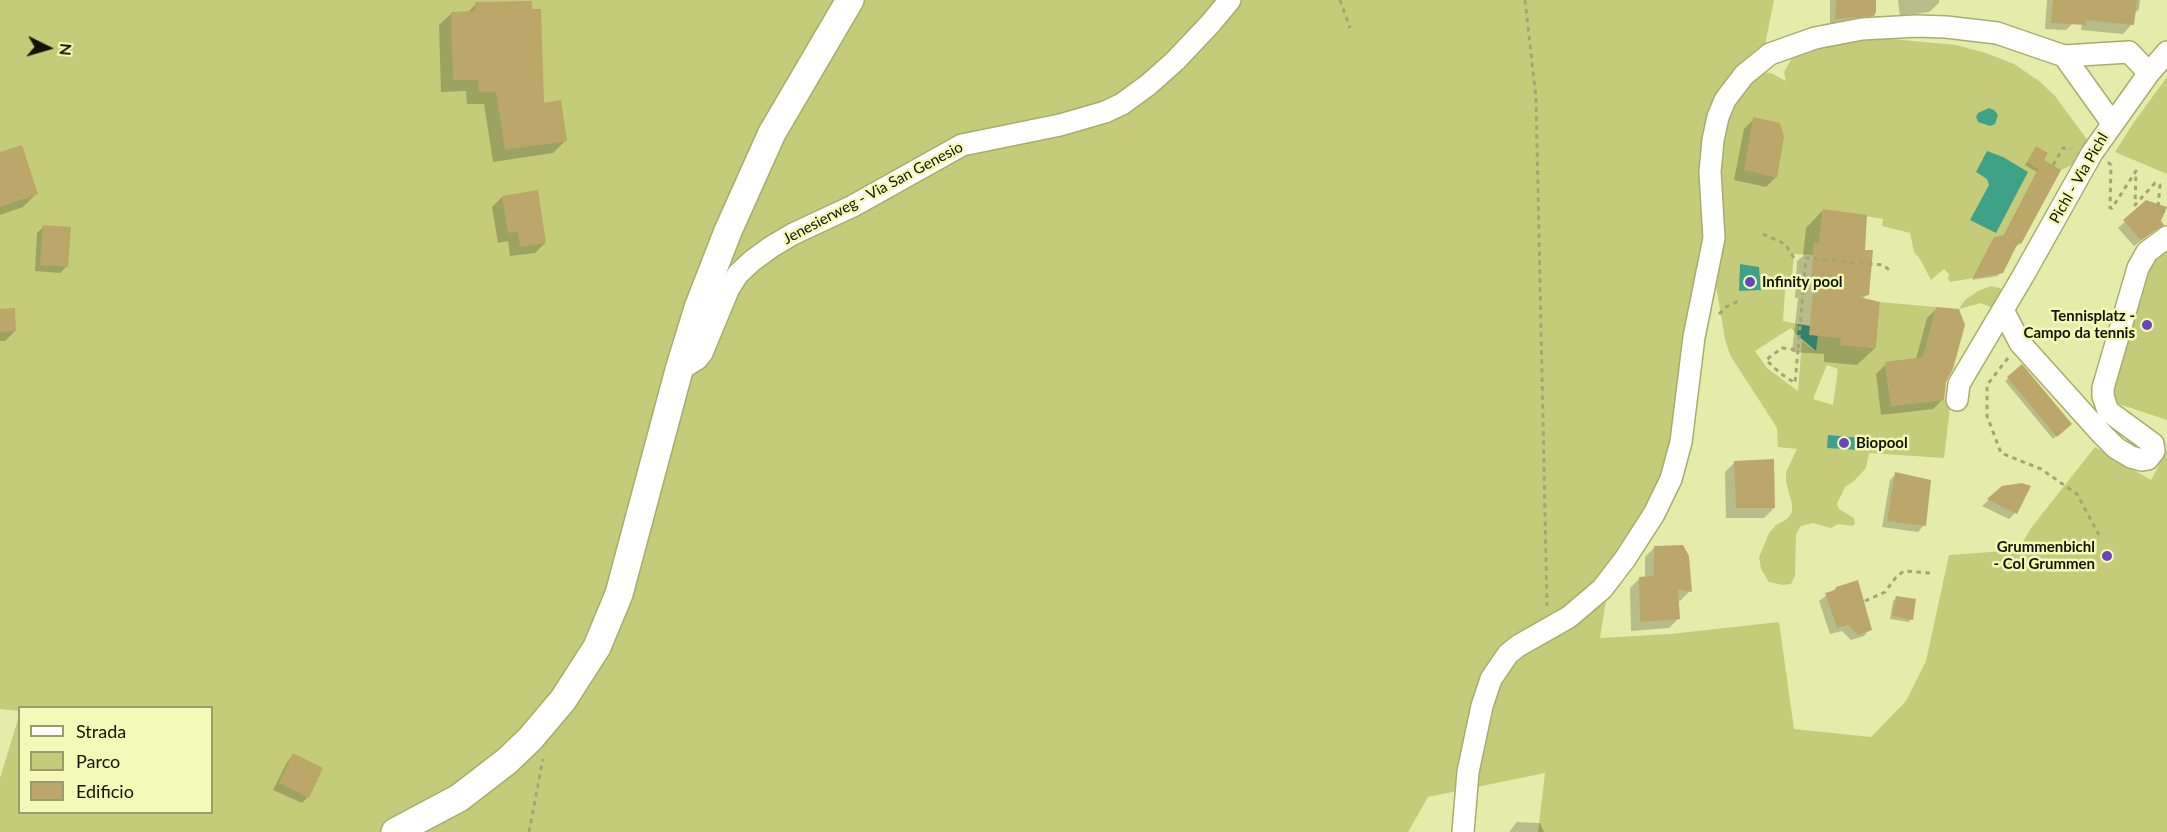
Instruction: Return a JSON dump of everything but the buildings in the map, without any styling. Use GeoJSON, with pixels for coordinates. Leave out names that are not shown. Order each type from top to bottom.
{"type":"FeatureCollection","features":[{"type":"Feature","properties":{"kind":"main road"},"geometry":{"type":"LineString","coordinates":[[395,832],[459,798],[507,761],[530,739],[563,700],[589,661],[619,594],[679,370],[698,308],[739,203],[760,156],[850,0]]}},
{"type":"Feature","properties":{"kind":"street","name":"Jenesierweg - Via San Genesio"},"geometry":{"type":"LineString","coordinates":[[679,370],[697,359],[702,353],[729,288],[738,274],[771,247],[792,234],[853,206],[962,145],[1060,125],[1105,112],[1122,104],[1175,61],[1230,0]]}},
{"type":"Feature","properties":{"kind":"street"},"geometry":{"type":"LineString","coordinates":[[1463,832],[1468,772],[1485,692],[1491,679],[1508,654],[1569,616],[1602,589],[1626,558],[1654,514],[1671,479],[1681,441],[1694,337],[1714,238],[1710,172],[1713,140],[1718,117],[1725,100],[1744,75],[1770,54],[1796,44],[1845,32],[1904,26],[1946,27],[1997,33],[2064,56],[2129,52],[2149,73]]}},
{"type":"Feature","properties":{"kind":"street","name":"Pichl - Via Pichl"},"geometry":{"type":"LineString","coordinates":[[1957,400],[1959,384],[2003,310],[2081,151],[2112,123],[2167,52]]}},
{"type":"Feature","properties":{"kind":"street"},"geometry":{"type":"LineString","coordinates":[[2064,56],[2112,123]]}},
{"type":"Feature","properties":{"kind":"street"},"geometry":{"type":"LineString","coordinates":[[2003,310],[2020,343],[2100,432],[2116,448],[2131,457],[2148,459],[2154,451],[2153,444],[2148,438],[2108,411],[2103,388],[2138,268],[2147,252],[2167,237]]}},
{"type":"Feature","properties":{"kind":"path"},"geometry":{"type":"LineString","coordinates":[[1340,0],[1350,28]]}},
{"type":"Feature","properties":{"kind":"path"},"geometry":{"type":"LineString","coordinates":[[1525,0],[1536,98],[1548,628]]}},
{"type":"Feature","properties":{"kind":"path"},"geometry":{"type":"LineString","coordinates":[[2053,165],[2063,148],[2081,151],[2111,165],[2110,208],[2136,171],[2135,205],[2155,183],[2158,183],[2160,185],[2158,207],[2167,215]]}},
{"type":"Feature","properties":{"kind":"path"},"geometry":{"type":"LineString","coordinates":[[1763,234],[1785,244],[1794,258]]}},
{"type":"Feature","properties":{"kind":"path"},"geometry":{"type":"LineString","coordinates":[[1798,350],[1782,348],[1766,360],[1795,383],[1801,324],[1806,258],[1883,265],[1892,272]]}},
{"type":"Feature","properties":{"kind":"path"},"geometry":{"type":"LineString","coordinates":[[1717,317],[1726,307],[1740,300]]}},
{"type":"Feature","properties":{"kind":"path"},"geometry":{"type":"LineString","coordinates":[[2020,343],[1987,385],[1987,416],[2001,453],[2042,470],[2077,495],[2099,535]]}},
{"type":"Feature","properties":{"kind":"path"},"geometry":{"type":"LineString","coordinates":[[1865,601],[1885,592],[1897,576],[1904,571],[1930,573]]}},
{"type":"Feature","properties":{"kind":"path"},"geometry":{"type":"LineString","coordinates":[[529,832],[544,753]]}},
{"type":"Feature","properties":{"kind":"green space"},"geometry":{"type":"Polygon","coordinates":[[[0,0],[1774,0],[1764,50],[1734,76],[1664,481],[1610,575],[1600,638],[1670,634],[1779,622],[1794,729],[1871,737],[1906,701],[1926,661],[1949,555],[2018,550],[2031,528],[2095,447],[2151,480],[2167,450],[2167,832],[1538,832],[1545,773],[1428,797],[1408,832],[0,832],[0,778],[18,719],[18,814],[213,814],[213,706],[18,706],[18,711],[0,709],[0,0]]]}},
{"type":"Feature","properties":{"kind":"green space"},"geometry":{"type":"Polygon","coordinates":[[[1871,37],[1956,45],[1986,53],[2014,64],[2039,81],[2055,96],[2089,142],[2080,161],[2061,170],[2003,273],[1950,282],[1949,274],[1944,269],[1931,280],[1914,252],[1910,233],[1882,226],[1883,219],[1823,209],[1819,243],[1814,243],[1813,255],[1794,254],[1792,277],[1786,277],[1783,321],[1798,324],[1797,335],[1791,328],[1755,351],[1767,368],[1798,391],[1802,341],[1815,351],[1818,335],[1841,338],[1841,345],[1876,348],[1880,302],[1936,307],[1919,374],[1885,362],[1891,406],[1951,399],[1944,458],[1869,453],[1866,468],[1845,487],[1837,504],[1839,509],[1854,518],[1855,524],[1852,526],[1838,524],[1831,528],[1813,523],[1801,526],[1796,534],[1795,576],[1791,584],[1783,585],[1769,582],[1761,569],[1759,557],[1769,533],[1792,512],[1786,472],[1797,449],[1778,447],[1777,428],[1730,355],[1725,339],[1714,274],[1717,192],[1725,117],[1757,72],[1771,73],[1786,81],[1784,72],[1792,58],[1811,47],[1871,37]],[[1827,365],[1813,399],[1833,405],[1838,369],[1827,365]]]}},
{"type":"Feature","properties":{"kind":"green space"},"geometry":{"type":"Polygon","coordinates":[[[2167,77],[2167,174],[2115,152],[2167,77]]]}},
{"type":"Feature","properties":{"kind":"green space","name":"Tennisplatz - Campo da tennis"},"geometry":{"type":"Polygon","coordinates":[[[2167,249],[2167,420],[2119,404],[2113,400],[2110,384],[2146,266],[2167,249]]]}},
{"type":"Feature","properties":{"kind":"green space"},"geometry":{"type":"Polygon","coordinates":[[[1991,286],[2000,288],[2004,294],[1997,305],[1990,307],[1981,303],[1959,309],[1965,300],[1991,286]]]}},
{"type":"Feature","properties":{"kind":"water"},"geometry":{"type":"Polygon","coordinates":[[[1989,108],[1998,115],[1995,124],[1990,126],[1978,122],[1976,117],[1978,113],[1989,108]]]}},
{"type":"Feature","properties":{"kind":"water"},"geometry":{"type":"Polygon","coordinates":[[[1987,151],[2003,157],[2028,172],[1996,233],[1970,220],[1989,185],[1987,179],[1976,172],[1987,151]]]}},
{"type":"Feature","properties":{"kind":"water","name":"Infinity pool"},"geometry":{"type":"Polygon","coordinates":[[[1740,264],[1759,267],[1761,290],[1739,291],[1740,264]]]}},
{"type":"Feature","properties":{"kind":"water"},"geometry":{"type":"Polygon","coordinates":[[[1798,324],[1810,326],[1818,335],[1816,351],[1797,335],[1798,324]]]}},
{"type":"Feature","properties":{"kind":"water","name":"Biopool"},"geometry":{"type":"Polygon","coordinates":[[[1828,435],[1861,438],[1860,450],[1827,448],[1828,435]]]}},
{"type":"Feature","properties":{"kind":"place","name":"Infinity pool"},"geometry":{"type":"Point","coordinates":[1750,282]}},
{"type":"Feature","properties":{"kind":"place","name":"Tennisplatz - Campo da tennis"},"geometry":{"type":"Point","coordinates":[2147,325]}},
{"type":"Feature","properties":{"kind":"place","name":"Biopool"},"geometry":{"type":"Point","coordinates":[1844,443]}},
{"type":"Feature","properties":{"kind":"place","name":"Grummenbichl - Col Grummen"},"geometry":{"type":"Point","coordinates":[2107,556]}}]}
